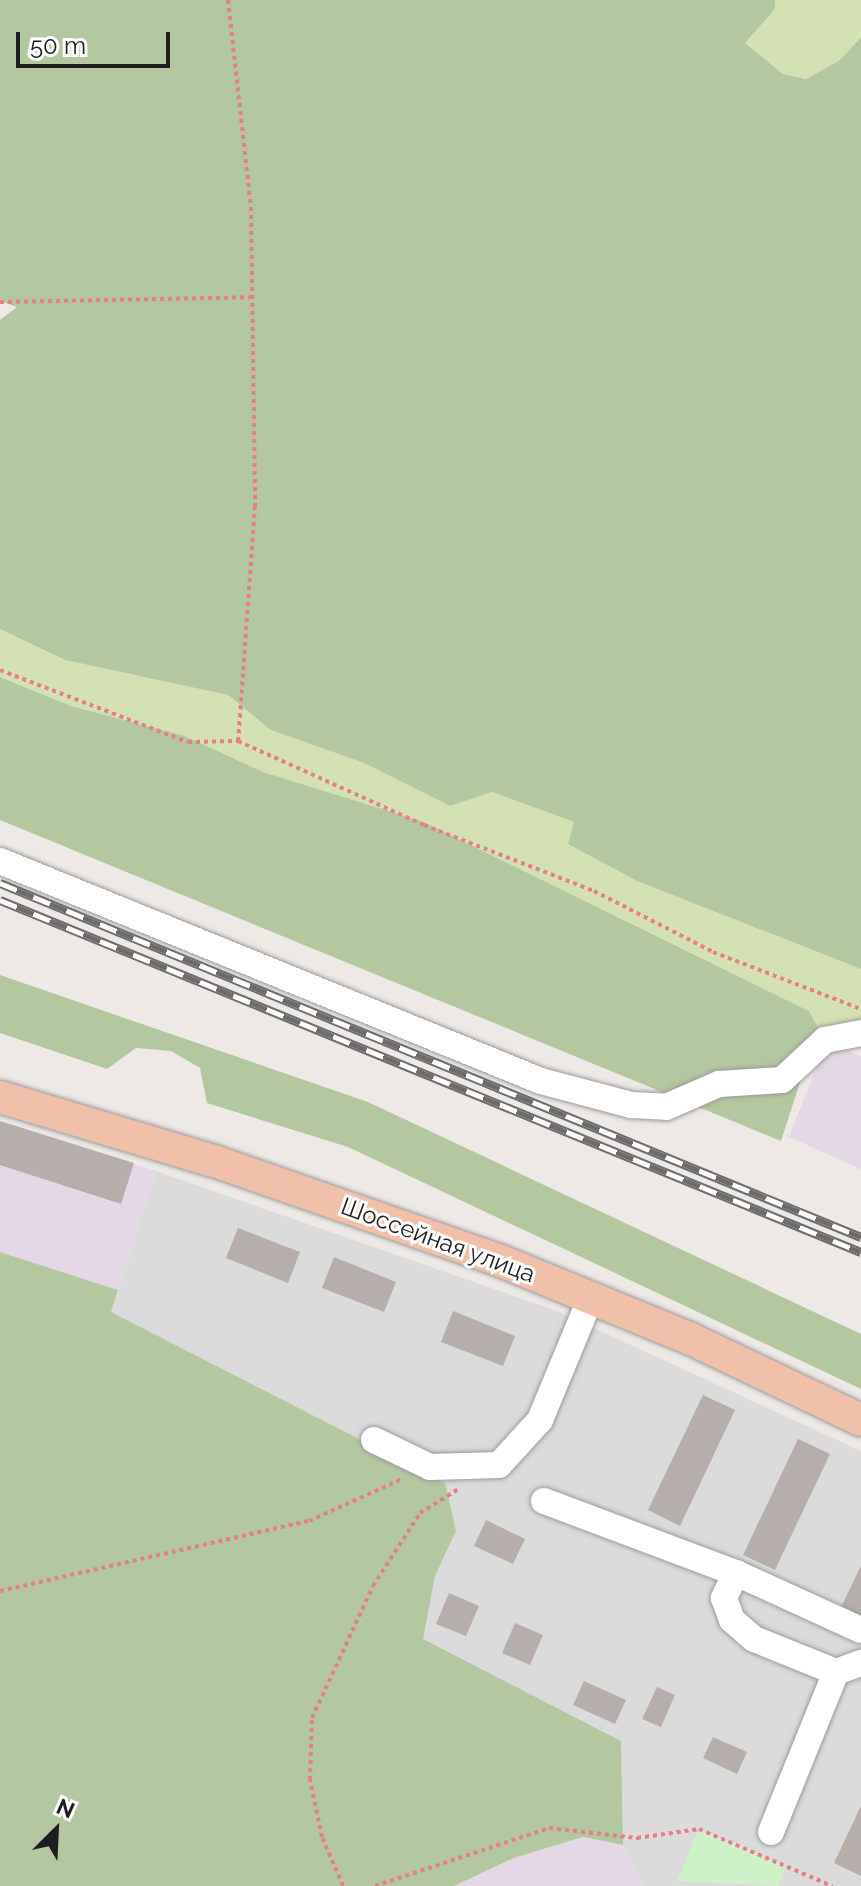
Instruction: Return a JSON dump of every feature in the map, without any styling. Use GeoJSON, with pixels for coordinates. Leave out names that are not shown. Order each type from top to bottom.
{"type":"FeatureCollection","features":[{"type":"Feature","properties":{"kind":"main road","name":"Шоссейная улица"},"geometry":{"type":"LineString","coordinates":[[0,1097],[368,1213],[591,1297],[861,1420]]}},
{"type":"Feature","properties":{"kind":"lane"},"geometry":{"type":"LineString","coordinates":[[0,861],[541,1081],[631,1105],[666,1107],[719,1084],[782,1080],[825,1040],[861,1033]]}},
{"type":"Feature","properties":{"kind":"lane"},"geometry":{"type":"LineString","coordinates":[[374,1440],[430,1467],[499,1465],[540,1420],[591,1297]]}},
{"type":"Feature","properties":{"kind":"lane"},"geometry":{"type":"LineString","coordinates":[[544,1501],[736,1573],[861,1630]]}},
{"type":"Feature","properties":{"kind":"lane"},"geometry":{"type":"LineString","coordinates":[[736,1573],[724,1598],[732,1620],[754,1639],[848,1668],[771,1832]]}},
{"type":"Feature","properties":{"kind":"path"},"geometry":{"type":"LineString","coordinates":[[228,0],[251,207],[255,506],[238,741]]}},
{"type":"Feature","properties":{"kind":"path"},"geometry":{"type":"LineString","coordinates":[[0,302],[251,297]]}},
{"type":"Feature","properties":{"kind":"path"},"geometry":{"type":"LineString","coordinates":[[0,670],[188,742],[238,741],[424,825],[594,891],[713,952],[861,1009]]}},
{"type":"Feature","properties":{"kind":"path"},"geometry":{"type":"LineString","coordinates":[[0,1591],[309,1521],[430,1467]]}},
{"type":"Feature","properties":{"kind":"path"},"geometry":{"type":"LineString","coordinates":[[343,1886],[322,1837],[310,1780],[312,1718],[380,1574],[420,1513],[460,1489]]}},
{"type":"Feature","properties":{"kind":"path"},"geometry":{"type":"LineString","coordinates":[[375,1886],[549,1828],[637,1838],[699,1829],[832,1886]]}},
{"type":"Feature","properties":{"kind":"shaded area"},"geometry":{"type":"Polygon","coordinates":[[[834,1043],[861,1057],[861,1169],[789,1137],[821,1055],[834,1043]]]}},
{"type":"Feature","properties":{"kind":"shaded area"},"geometry":{"type":"Polygon","coordinates":[[[0,1121],[156,1171],[118,1290],[0,1252],[0,1121]]]}},
{"type":"Feature","properties":{"kind":"shaded area"},"geometry":{"type":"Polygon","coordinates":[[[156,1171],[557,1311],[861,1451],[861,1886],[643,1886],[623,1845],[621,1741],[422,1639],[435,1576],[456,1531],[111,1312],[156,1171]]]}},
{"type":"Feature","properties":{"kind":"shaded area"},"geometry":{"type":"Polygon","coordinates":[[[583,1837],[623,1845],[643,1886],[454,1886],[514,1858],[583,1837]]]}},
{"type":"Feature","properties":{"kind":"green space"},"geometry":{"type":"Polygon","coordinates":[[[0,0],[775,0],[775,9],[745,43],[783,74],[806,79],[840,60],[861,37],[861,969],[637,881],[568,844],[574,822],[492,792],[450,806],[364,763],[271,730],[228,695],[65,660],[0,629],[0,320],[17,307],[0,301],[0,0]]]}},
{"type":"Feature","properties":{"kind":"green space"},"geometry":{"type":"Polygon","coordinates":[[[775,0],[861,0],[861,37],[840,60],[806,79],[783,74],[745,43],[775,9],[775,0]]]}},
{"type":"Feature","properties":{"kind":"green space"},"geometry":{"type":"Polygon","coordinates":[[[0,629],[65,660],[228,695],[271,730],[364,763],[450,806],[492,792],[574,822],[568,844],[637,881],[861,969],[861,1039],[818,1027],[809,1011],[424,822],[263,772],[185,736],[71,706],[0,677],[0,629]]]}},
{"type":"Feature","properties":{"kind":"green space"},"geometry":{"type":"Polygon","coordinates":[[[0,677],[71,706],[185,736],[263,772],[424,822],[809,1011],[818,1027],[781,1141],[0,820],[0,677]]]}},
{"type":"Feature","properties":{"kind":"green space"},"geometry":{"type":"Polygon","coordinates":[[[0,975],[368,1102],[861,1334],[861,1389],[348,1147],[207,1103],[200,1068],[171,1051],[136,1048],[107,1069],[0,1033],[0,975]]]}},
{"type":"Feature","properties":{"kind":"green space"},"geometry":{"type":"Polygon","coordinates":[[[0,1252],[118,1290],[111,1312],[445,1483],[456,1531],[435,1576],[423,1639],[621,1741],[623,1845],[583,1837],[514,1858],[454,1886],[0,1886],[0,1252]]]}},
{"type":"Feature","properties":{"kind":"green space"},"geometry":{"type":"Polygon","coordinates":[[[699,1829],[786,1867],[778,1886],[677,1881],[699,1829]]]}},
{"type":"Feature","properties":{"kind":"building"},"geometry":{"type":"Polygon","coordinates":[[[0,1121],[134,1163],[121,1204],[0,1165],[0,1121]]]}},
{"type":"Feature","properties":{"kind":"building"},"geometry":{"type":"Polygon","coordinates":[[[238,1228],[300,1252],[288,1283],[226,1258],[238,1228]]]}},
{"type":"Feature","properties":{"kind":"building"},"geometry":{"type":"Polygon","coordinates":[[[334,1257],[396,1282],[384,1312],[322,1288],[334,1257]]]}},
{"type":"Feature","properties":{"kind":"building"},"geometry":{"type":"Polygon","coordinates":[[[453,1311],[515,1336],[503,1366],[441,1342],[453,1311]]]}},
{"type":"Feature","properties":{"kind":"building"},"geometry":{"type":"Polygon","coordinates":[[[703,1395],[735,1410],[680,1526],[648,1510],[703,1395]]]}},
{"type":"Feature","properties":{"kind":"building"},"geometry":{"type":"Polygon","coordinates":[[[798,1439],[830,1454],[775,1570],[743,1555],[798,1439]]]}},
{"type":"Feature","properties":{"kind":"building"},"geometry":{"type":"Polygon","coordinates":[[[486,1520],[525,1539],[513,1564],[474,1546],[486,1520]]]}},
{"type":"Feature","properties":{"kind":"building"},"geometry":{"type":"Polygon","coordinates":[[[861,1566],[861,1618],[840,1609],[861,1566]]]}},
{"type":"Feature","properties":{"kind":"building"},"geometry":{"type":"Polygon","coordinates":[[[449,1593],[479,1606],[466,1636],[436,1624],[449,1593]]]}},
{"type":"Feature","properties":{"kind":"building"},"geometry":{"type":"Polygon","coordinates":[[[515,1623],[543,1635],[530,1665],[502,1653],[515,1623]]]}},
{"type":"Feature","properties":{"kind":"building"},"geometry":{"type":"Polygon","coordinates":[[[584,1681],[626,1700],[615,1724],[573,1705],[584,1681]]]}},
{"type":"Feature","properties":{"kind":"building"},"geometry":{"type":"Polygon","coordinates":[[[657,1687],[675,1695],[661,1727],[642,1719],[657,1687]]]}},
{"type":"Feature","properties":{"kind":"building"},"geometry":{"type":"Polygon","coordinates":[[[713,1737],[747,1752],[737,1774],[703,1758],[713,1737]]]}},
{"type":"Feature","properties":{"kind":"building"},"geometry":{"type":"Polygon","coordinates":[[[861,1806],[861,1876],[834,1863],[861,1806]]]}},
{"type":"Feature","properties":{"kind":"railway"},"geometry":{"type":"LineString","coordinates":[[0,883],[861,1237]]}},
{"type":"Feature","properties":{"kind":"railway"},"geometry":{"type":"LineString","coordinates":[[0,900],[861,1252]]}}]}
